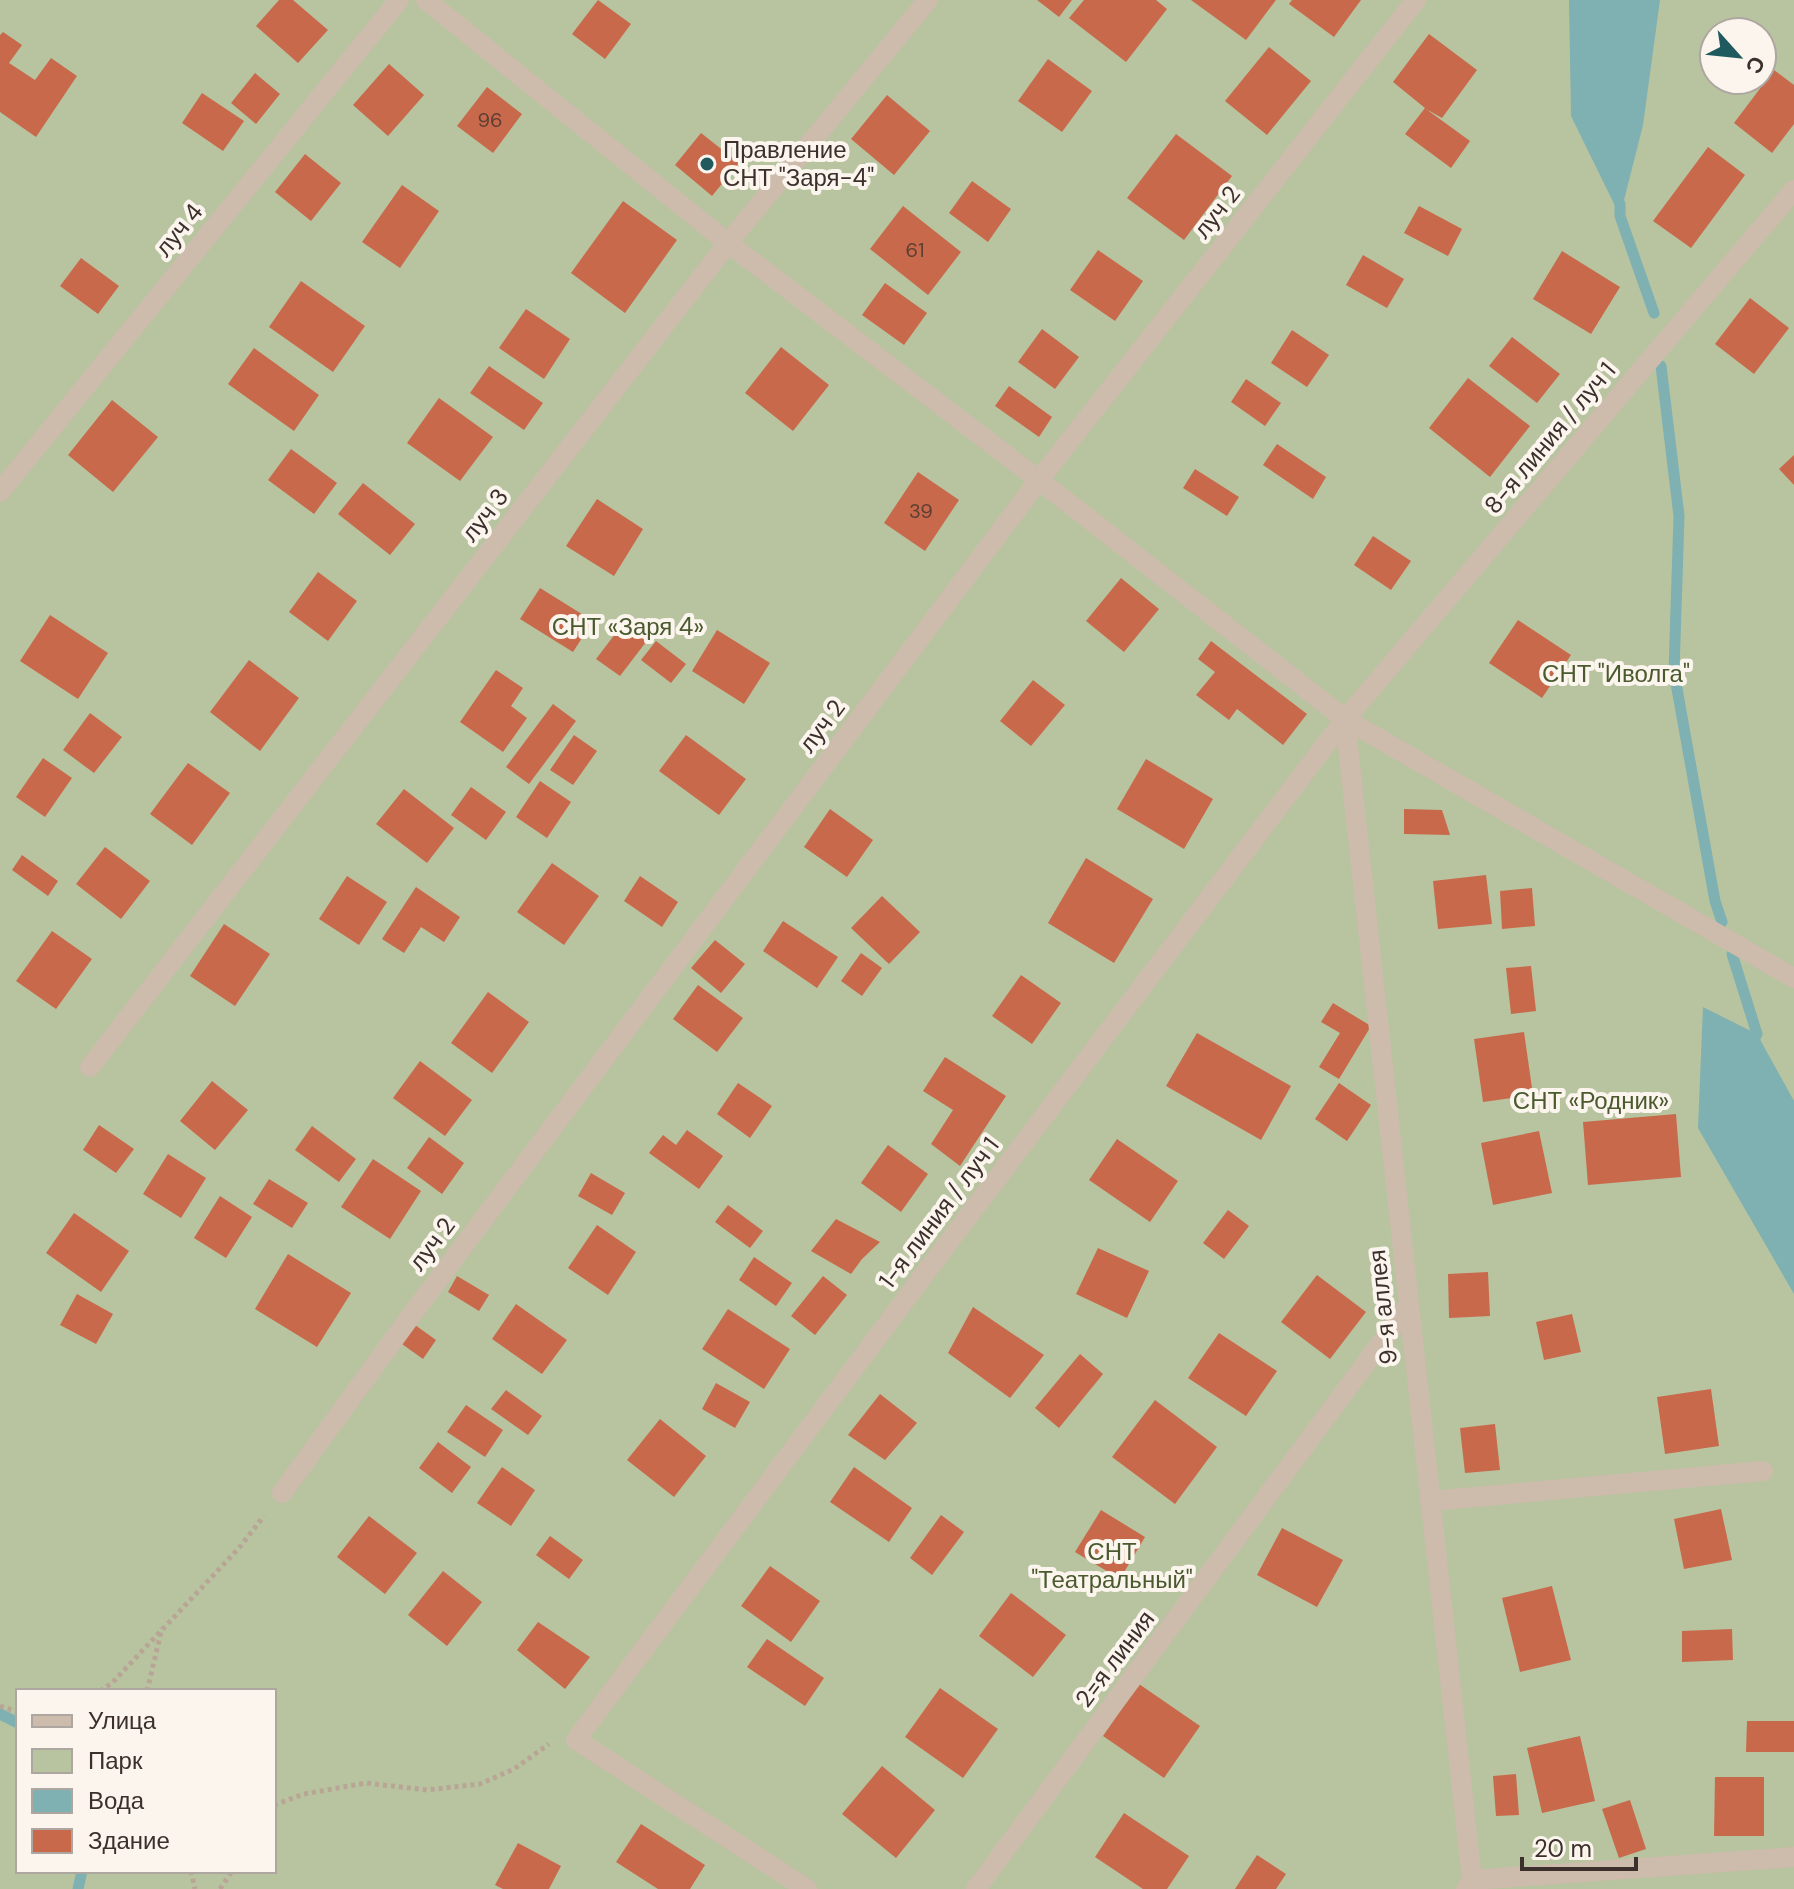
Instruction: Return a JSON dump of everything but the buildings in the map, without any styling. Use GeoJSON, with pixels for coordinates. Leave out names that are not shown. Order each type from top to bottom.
{"type":"FeatureCollection","features":[{"type":"Feature","properties":{"kind":"street","name":"луч 4"},"geometry":{"type":"LineString","coordinates":[[0,492],[399,0]]}},
{"type":"Feature","properties":{"kind":"street"},"geometry":{"type":"LineString","coordinates":[[426,0],[728,243],[1345,719],[1794,978]]}},
{"type":"Feature","properties":{"kind":"street","name":"луч 3"},"geometry":{"type":"LineString","coordinates":[[90,1067],[728,243],[928,0]]}},
{"type":"Feature","properties":{"kind":"street","name":"луч 2"},"geometry":{"type":"LineString","coordinates":[[282,1493],[413,1313],[1039,480],[1416,0]]}},
{"type":"Feature","properties":{"kind":"street","name":"8-я линия / луч 1"},"geometry":{"type":"LineString","coordinates":[[1345,719],[1794,190]]}},
{"type":"Feature","properties":{"kind":"street","name":"9-я аллея"},"geometry":{"type":"LineString","coordinates":[[1345,719],[1470,1886]]}},
{"type":"Feature","properties":{"kind":"street","name":"1-я линия / луч 1"},"geometry":{"type":"LineString","coordinates":[[578,1738],[1345,719]]}},
{"type":"Feature","properties":{"kind":"street","name":"2=я линия"},"geometry":{"type":"LineString","coordinates":[[976,1889],[1409,1305]]}},
{"type":"Feature","properties":{"kind":"street"},"geometry":{"type":"LineString","coordinates":[[1430,1501],[1763,1471]]}},
{"type":"Feature","properties":{"kind":"street"},"geometry":{"type":"LineString","coordinates":[[578,1738],[807,1889]]}},
{"type":"Feature","properties":{"kind":"street"},"geometry":{"type":"LineString","coordinates":[[1470,1886],[1794,1857]]}},
{"type":"Feature","properties":{"kind":"path"},"geometry":{"type":"LineString","coordinates":[[103,1689],[239,1548],[282,1493]]}},
{"type":"Feature","properties":{"kind":"path"},"geometry":{"type":"LineString","coordinates":[[147,1689],[162,1627]]}},
{"type":"Feature","properties":{"kind":"path"},"geometry":{"type":"LineString","coordinates":[[276,1806],[304,1794],[366,1783],[427,1790],[480,1784],[514,1769],[563,1734],[578,1738]]}},
{"type":"Feature","properties":{"kind":"green space","name":"СНТ «Заря 4»"},"geometry":{"type":"Polygon","coordinates":[[[0,0],[1794,0],[1794,1889],[0,1889],[0,0]]]}},
{"type":"Feature","properties":{"kind":"water"},"geometry":{"type":"Polygon","coordinates":[[[1569,0],[1660,0],[1643,125],[1620,216],[1571,116],[1569,0]]]}},
{"type":"Feature","properties":{"kind":"water"},"geometry":{"type":"Polygon","coordinates":[[[1703,1007],[1757,1034],[1794,1101],[1794,1294],[1698,1128],[1703,1007]]]}},
{"type":"Feature","properties":{"kind":"waterway"},"geometry":{"type":"LineString","coordinates":[[1620,204],[1620,216],[1654,313]]}},
{"type":"Feature","properties":{"kind":"waterway"},"geometry":{"type":"LineString","coordinates":[[1661,366],[1679,516],[1674,672],[1715,901],[1722,922]]}},
{"type":"Feature","properties":{"kind":"waterway"},"geometry":{"type":"LineString","coordinates":[[1732,954],[1757,1034],[1751,1045]]}},
{"type":"Feature","properties":{"kind":"waterway"},"geometry":{"type":"LineString","coordinates":[[0,1714],[16,1722]]}},
{"type":"Feature","properties":{"kind":"waterway"},"geometry":{"type":"LineString","coordinates":[[78,1889],[82,1873]]}},
{"type":"Feature","properties":{"kind":"place","name":"Правление СНТ \"Заря-4\""},"geometry":{"type":"Point","coordinates":[707,164]}},
{"type":"Feature","properties":{"kind":"park label","name":"СНТ \"Иволга\""},"geometry":{"type":"Point","coordinates":[1616,674]}},
{"type":"Feature","properties":{"kind":"park label","name":"СНТ «Родник»"},"geometry":{"type":"Point","coordinates":[1591,1101]}},
{"type":"Feature","properties":{"kind":"park label","name":"СНТ \"Театральный\""},"geometry":{"type":"Point","coordinates":[1112,1566]}}]}
